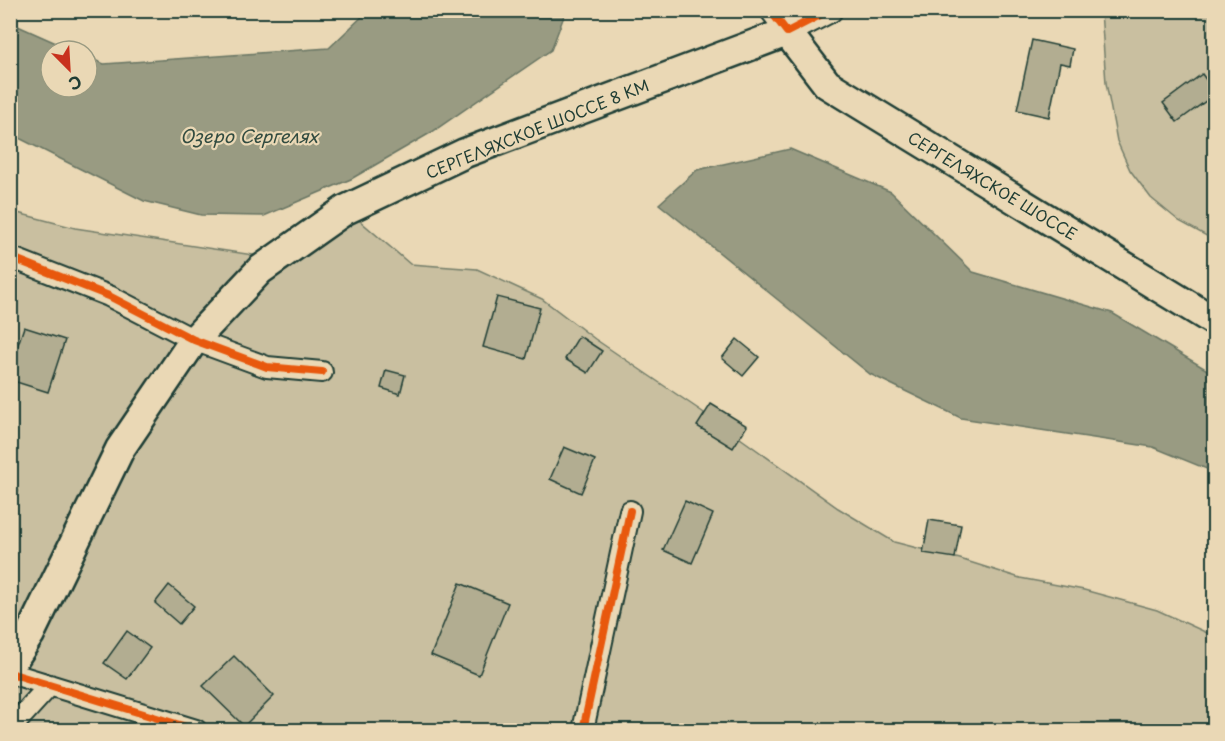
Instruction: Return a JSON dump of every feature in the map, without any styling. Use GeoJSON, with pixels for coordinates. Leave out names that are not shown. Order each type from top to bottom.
{"type":"FeatureCollection","features":[{"type":"Feature","properties":{"kind":"main road","name":"СЕРГЕЛЯХСКОЕ ШОССЕ"},"geometry":{"type":"LineString","coordinates":[[779,21],[827,84],[1215,321]]}},
{"type":"Feature","properties":{"kind":"main road","name":"СЕРГЕЛЯХСКОЕ ШОССЕ 8 КМ"},"geometry":{"type":"LineString","coordinates":[[10,665],[30,634],[120,449],[194,340],[260,270],[345,210],[465,153],[779,21]]}},
{"type":"Feature","properties":{"kind":"street","name":"СЕРГЕЛЯХСКОЕ ШОССЕ 8 КМ"},"geometry":{"type":"LineString","coordinates":[[779,21],[830,10]]}},
{"type":"Feature","properties":{"kind":"street"},"geometry":{"type":"LineString","coordinates":[[10,257],[109,296],[194,340],[267,367],[322,372]]}},
{"type":"Feature","properties":{"kind":"street"},"geometry":{"type":"LineString","coordinates":[[583,730],[630,512]]}},
{"type":"Feature","properties":{"kind":"street"},"geometry":{"type":"LineString","coordinates":[[10,673],[196,730]]}},
{"type":"Feature","properties":{"kind":"street"},"geometry":{"type":"LineString","coordinates":[[10,729],[50,685]]}},
{"type":"Feature","properties":{"kind":"shaded area"},"geometry":{"type":"Polygon","coordinates":[[[1101,11],[1214,11],[1214,240],[1179,221],[1151,198],[1130,170],[1117,141],[1106,83],[1101,11]]]}},
{"type":"Feature","properties":{"kind":"shaded area"},"geometry":{"type":"Polygon","coordinates":[[[10,211],[75,228],[280,259],[353,215],[410,264],[477,269],[542,299],[595,339],[719,423],[838,508],[894,542],[1020,578],[1084,590],[1157,610],[1214,636],[1214,730],[11,730],[10,211]]]}},
{"type":"Feature","properties":{"kind":"water","name":"Озеро Сергелях"},"geometry":{"type":"Polygon","coordinates":[[[368,11],[566,11],[551,50],[432,132],[351,179],[264,216],[201,215],[144,201],[11,134],[11,23],[47,39],[39,39],[39,99],[99,99],[99,62],[104,64],[329,48],[368,11]]]}},
{"type":"Feature","properties":{"kind":"water"},"geometry":{"type":"Polygon","coordinates":[[[790,149],[891,192],[973,272],[1112,313],[1214,374],[1214,472],[1153,447],[961,418],[870,374],[659,204],[697,170],[790,149]]]}},
{"type":"Feature","properties":{"kind":"building"},"geometry":{"type":"Polygon","coordinates":[[[1032,40],[1073,49],[1070,65],[1060,63],[1049,117],[1017,110],[1032,40]]]}},
{"type":"Feature","properties":{"kind":"building"},"geometry":{"type":"Polygon","coordinates":[[[1202,74],[1214,91],[1214,95],[1177,122],[1163,103],[1202,74]]]}},
{"type":"Feature","properties":{"kind":"building"},"geometry":{"type":"Polygon","coordinates":[[[497,297],[540,308],[526,359],[483,347],[497,297]]]}},
{"type":"Feature","properties":{"kind":"building"},"geometry":{"type":"Polygon","coordinates":[[[24,327],[65,340],[48,392],[10,380],[10,368],[24,327]]]}},
{"type":"Feature","properties":{"kind":"building"},"geometry":{"type":"Polygon","coordinates":[[[579,336],[602,351],[588,373],[565,359],[579,336]]]}},
{"type":"Feature","properties":{"kind":"building"},"geometry":{"type":"Polygon","coordinates":[[[737,339],[759,357],[743,376],[722,358],[737,339]]]}},
{"type":"Feature","properties":{"kind":"building"},"geometry":{"type":"Polygon","coordinates":[[[386,370],[405,375],[400,394],[381,388],[386,370]]]}},
{"type":"Feature","properties":{"kind":"building"},"geometry":{"type":"Polygon","coordinates":[[[711,404],[747,426],[733,448],[697,426],[711,404]]]}},
{"type":"Feature","properties":{"kind":"building"},"geometry":{"type":"Polygon","coordinates":[[[564,447],[595,460],[581,493],[550,479],[564,447]]]}},
{"type":"Feature","properties":{"kind":"building"},"geometry":{"type":"Polygon","coordinates":[[[10,490],[18,491],[11,524],[10,524],[10,490]]]}},
{"type":"Feature","properties":{"kind":"building"},"geometry":{"type":"Polygon","coordinates":[[[685,501],[713,514],[692,563],[663,550],[685,501]]]}},
{"type":"Feature","properties":{"kind":"building"},"geometry":{"type":"Polygon","coordinates":[[[929,520],[961,525],[955,558],[923,553],[929,520]]]}},
{"type":"Feature","properties":{"kind":"building"},"geometry":{"type":"Polygon","coordinates":[[[460,583],[508,603],[479,675],[431,655],[460,583]]]}},
{"type":"Feature","properties":{"kind":"building"},"geometry":{"type":"Polygon","coordinates":[[[169,585],[194,606],[179,624],[155,603],[169,585]]]}},
{"type":"Feature","properties":{"kind":"building"},"geometry":{"type":"Polygon","coordinates":[[[127,631],[150,648],[127,679],[104,663],[127,631]]]}},
{"type":"Feature","properties":{"kind":"building"},"geometry":{"type":"Polygon","coordinates":[[[234,656],[274,696],[244,726],[203,686],[234,656]]]}},
{"type":"Feature","properties":{"kind":"cycle path"},"geometry":{"type":"LineString","coordinates":[[770,10],[787,32],[830,10]]}},
{"type":"Feature","properties":{"kind":"cycle path"},"geometry":{"type":"LineString","coordinates":[[10,257],[109,296],[194,340],[267,367],[322,372]]}},
{"type":"Feature","properties":{"kind":"cycle path"},"geometry":{"type":"LineString","coordinates":[[583,730],[630,511]]}},
{"type":"Feature","properties":{"kind":"cycle path"},"geometry":{"type":"LineString","coordinates":[[10,673],[196,730]]}}]}
